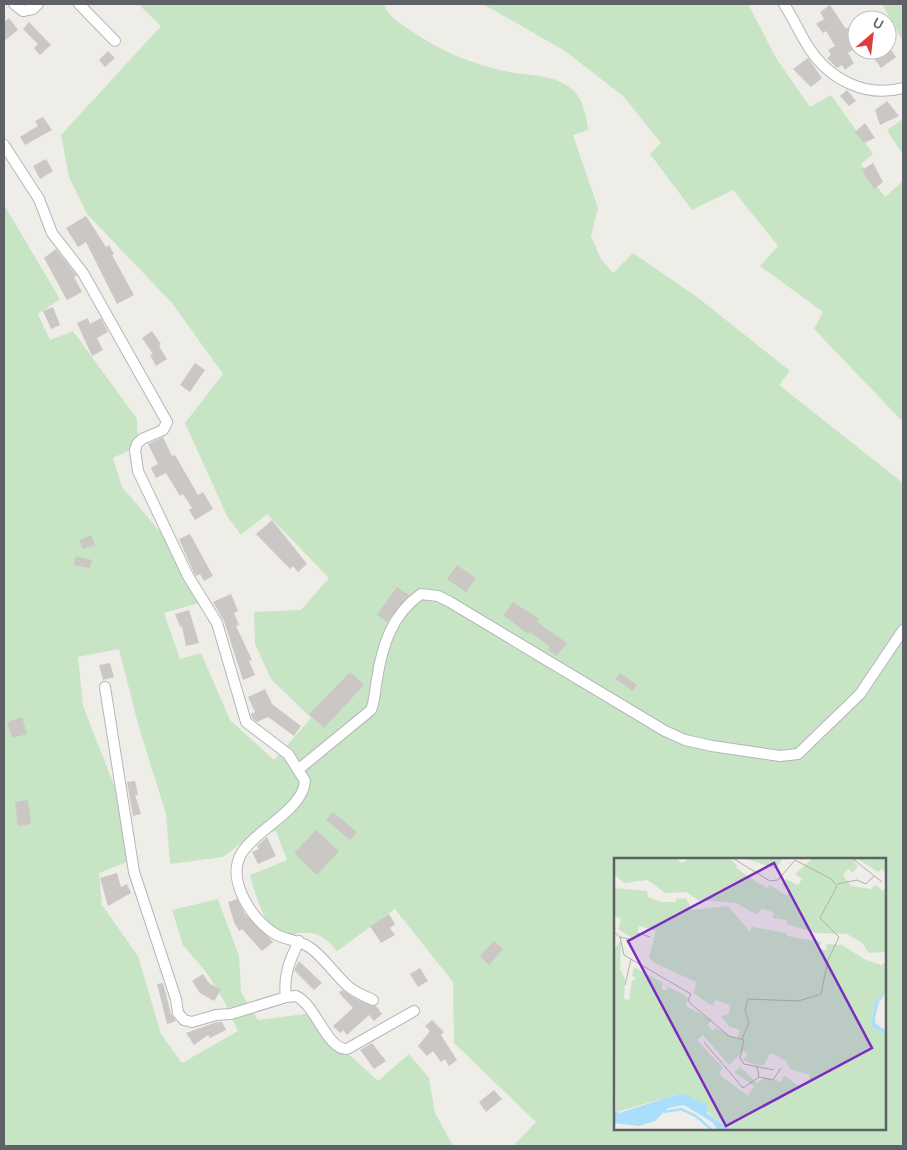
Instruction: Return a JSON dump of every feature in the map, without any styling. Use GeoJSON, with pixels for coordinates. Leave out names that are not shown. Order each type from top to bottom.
{"type":"FeatureCollection","features":[{"type":"Feature","properties":{"kind":"street"},"geometry":{"type":"LineString","coordinates":[[14,4],[23,11],[33,10],[38,4]]}},
{"type":"Feature","properties":{"kind":"street"},"geometry":{"type":"LineString","coordinates":[[79,4],[115,41]]}},
{"type":"Feature","properties":{"kind":"street"},"geometry":{"type":"LineString","coordinates":[[784,4],[810,49],[841,80],[885,93],[903,88]]}},
{"type":"Feature","properties":{"kind":"street"},"geometry":{"type":"LineString","coordinates":[[4,145],[39,199],[52,234],[83,273],[167,422],[163,430],[142,439],[137,444],[135,450],[138,471],[188,576],[217,623],[246,722],[288,754],[305,781],[301,797],[253,841],[241,855],[237,878],[243,896],[265,927],[278,936],[299,941],[312,949],[351,988],[373,1000]]}},
{"type":"Feature","properties":{"kind":"street"},"geometry":{"type":"LineString","coordinates":[[299,770],[371,710],[382,648],[387,635],[407,605],[421,594],[438,596],[450,602],[665,731],[685,740],[712,746],[780,756],[798,754],[860,694],[903,630]]}},
{"type":"Feature","properties":{"kind":"street"},"geometry":{"type":"LineString","coordinates":[[105,687],[134,872],[176,999],[178,1013],[184,1020],[192,1022],[216,1015],[231,1014],[293,995],[304,1001],[333,1042],[342,1049],[347,1049],[414,1011]]}},
{"type":"Feature","properties":{"kind":"street"},"geometry":{"type":"LineString","coordinates":[[286,997],[284,985],[287,966],[299,941]]}},
{"type":"Feature","properties":{"kind":"green space"},"geometry":{"type":"Polygon","coordinates":[[[138,4],[384,4],[391,16],[398,22],[432,44],[457,56],[496,69],[559,81],[574,91],[584,109],[588,130],[573,135],[598,208],[591,236],[601,259],[613,273],[633,253],[697,297],[790,371],[779,385],[903,483],[903,1146],[513,1146],[536,1122],[454,1043],[453,982],[395,909],[337,951],[318,935],[302,933],[288,935],[275,931],[263,913],[250,875],[287,860],[276,831],[249,837],[223,857],[170,864],[166,814],[138,724],[119,649],[78,657],[83,706],[116,790],[132,860],[99,873],[102,905],[138,956],[161,1034],[182,1063],[238,1031],[223,999],[206,972],[183,945],[172,910],[218,899],[239,956],[241,992],[258,1020],[312,1013],[331,1038],[378,1081],[409,1054],[429,1078],[435,1113],[453,1146],[4,1146],[4,205],[60,299],[38,314],[50,340],[73,331],[137,419],[138,446],[113,458],[122,487],[175,549],[202,602],[164,613],[180,659],[201,653],[230,720],[274,760],[311,718],[271,679],[255,644],[254,612],[301,610],[329,578],[267,514],[241,535],[227,516],[185,423],[223,374],[172,303],[87,214],[69,177],[61,135],[161,26],[138,4]]]}},
{"type":"Feature","properties":{"kind":"green space"},"geometry":{"type":"Polygon","coordinates":[[[483,4],[748,4],[776,58],[810,107],[831,95],[873,154],[861,164],[885,197],[903,181],[903,422],[814,329],[823,312],[760,266],[778,246],[733,190],[692,210],[650,154],[661,143],[623,96],[565,51],[483,4]]]}},
{"type":"Feature","properties":{"kind":"green space"},"geometry":{"type":"Polygon","coordinates":[[[882,4],[903,4],[903,37],[901,38],[897,31],[897,10],[885,10],[882,4]]]}},
{"type":"Feature","properties":{"kind":"green space"},"geometry":{"type":"Polygon","coordinates":[[[903,119],[903,155],[887,130],[903,119]]]}},
{"type":"Feature","properties":{"kind":"building"},"geometry":{"type":"Polygon","coordinates":[[[830,5],[847,28],[847,60],[852,60],[854,63],[845,70],[842,65],[837,68],[827,58],[831,55],[828,50],[835,46],[826,31],[823,33],[816,24],[824,19],[820,12],[830,5]]]}},
{"type":"Feature","properties":{"kind":"building"},"geometry":{"type":"Polygon","coordinates":[[[9,18],[18,30],[4,41],[4,22],[9,18]]]}},
{"type":"Feature","properties":{"kind":"building"},"geometry":{"type":"Polygon","coordinates":[[[29,22],[51,45],[40,55],[34,48],[38,44],[23,29],[29,22]]]}},
{"type":"Feature","properties":{"kind":"building"},"geometry":{"type":"Polygon","coordinates":[[[108,51],[115,58],[105,67],[99,60],[108,51]]]}},
{"type":"Feature","properties":{"kind":"building"},"geometry":{"type":"Polygon","coordinates":[[[808,58],[822,78],[811,87],[793,69],[808,58]]]}},
{"type":"Feature","properties":{"kind":"building"},"geometry":{"type":"Polygon","coordinates":[[[875,60],[892,60],[881,68],[875,60]]]}},
{"type":"Feature","properties":{"kind":"building"},"geometry":{"type":"Polygon","coordinates":[[[847,90],[856,101],[849,106],[840,96],[847,90]]]}},
{"type":"Feature","properties":{"kind":"building"},"geometry":{"type":"Polygon","coordinates":[[[887,101],[899,116],[880,125],[875,110],[887,101]]]}},
{"type":"Feature","properties":{"kind":"building"},"geometry":{"type":"Polygon","coordinates":[[[43,117],[52,130],[25,145],[20,137],[38,126],[35,121],[43,117]]]}},
{"type":"Feature","properties":{"kind":"building"},"geometry":{"type":"Polygon","coordinates":[[[865,123],[875,138],[864,143],[855,132],[865,123]]]}},
{"type":"Feature","properties":{"kind":"building"},"geometry":{"type":"Polygon","coordinates":[[[46,159],[53,171],[40,179],[33,166],[46,159]]]}},
{"type":"Feature","properties":{"kind":"building"},"geometry":{"type":"Polygon","coordinates":[[[873,163],[883,182],[874,189],[862,170],[873,163]]]}},
{"type":"Feature","properties":{"kind":"building"},"geometry":{"type":"Polygon","coordinates":[[[86,216],[106,247],[109,245],[114,254],[112,255],[134,295],[117,304],[86,242],[78,247],[66,228],[86,216]]]}},
{"type":"Feature","properties":{"kind":"building"},"geometry":{"type":"Polygon","coordinates":[[[56,249],[77,276],[74,277],[82,292],[67,300],[44,258],[56,249]]]}},
{"type":"Feature","properties":{"kind":"building"},"geometry":{"type":"Polygon","coordinates":[[[53,307],[60,325],[51,329],[43,311],[53,307]]]}},
{"type":"Feature","properties":{"kind":"building"},"geometry":{"type":"Polygon","coordinates":[[[88,318],[90,324],[101,318],[108,332],[97,338],[103,350],[92,356],[77,323],[88,318]]]}},
{"type":"Feature","properties":{"kind":"building"},"geometry":{"type":"Polygon","coordinates":[[[152,331],[161,344],[159,346],[167,359],[156,366],[150,355],[153,354],[142,338],[152,331]]]}},
{"type":"Feature","properties":{"kind":"building"},"geometry":{"type":"Polygon","coordinates":[[[195,363],[205,370],[190,392],[180,385],[195,363]]]}},
{"type":"Feature","properties":{"kind":"building"},"geometry":{"type":"Polygon","coordinates":[[[163,437],[172,456],[175,455],[198,495],[203,492],[213,509],[195,520],[189,510],[192,508],[183,494],[180,496],[166,473],[156,478],[151,468],[158,464],[148,444],[163,437]]]}},
{"type":"Feature","properties":{"kind":"building"},"geometry":{"type":"Polygon","coordinates":[[[272,520],[307,564],[298,572],[293,566],[290,569],[256,534],[272,520]]]}},
{"type":"Feature","properties":{"kind":"building"},"geometry":{"type":"Polygon","coordinates":[[[190,534],[213,576],[204,581],[200,574],[196,576],[194,573],[179,539],[190,534]]]}},
{"type":"Feature","properties":{"kind":"building"},"geometry":{"type":"Polygon","coordinates":[[[91,535],[95,545],[83,549],[79,540],[91,535]]]}},
{"type":"Feature","properties":{"kind":"building"},"geometry":{"type":"Polygon","coordinates":[[[76,556],[92,560],[90,568],[74,565],[76,556]]]}},
{"type":"Feature","properties":{"kind":"building"},"geometry":{"type":"Polygon","coordinates":[[[457,565],[476,578],[466,592],[447,579],[457,565]]]}},
{"type":"Feature","properties":{"kind":"building"},"geometry":{"type":"Polygon","coordinates":[[[397,587],[409,595],[387,622],[377,615],[397,587]]]}},
{"type":"Feature","properties":{"kind":"building"},"geometry":{"type":"Polygon","coordinates":[[[231,594],[238,611],[234,613],[239,625],[236,626],[252,660],[249,661],[255,675],[243,680],[224,621],[213,602],[231,594]]]}},
{"type":"Feature","properties":{"kind":"building"},"geometry":{"type":"Polygon","coordinates":[[[513,602],[539,619],[537,622],[567,643],[557,656],[548,650],[550,647],[530,632],[528,634],[503,615],[513,602]]]}},
{"type":"Feature","properties":{"kind":"building"},"geometry":{"type":"Polygon","coordinates":[[[189,610],[199,643],[186,646],[182,626],[180,627],[175,614],[189,610]]]}},
{"type":"Feature","properties":{"kind":"building"},"geometry":{"type":"Polygon","coordinates":[[[110,663],[114,677],[103,680],[99,665],[110,663]]]}},
{"type":"Feature","properties":{"kind":"building"},"geometry":{"type":"Polygon","coordinates":[[[350,672],[364,685],[324,728],[309,714],[350,672]]]}},
{"type":"Feature","properties":{"kind":"building"},"geometry":{"type":"Polygon","coordinates":[[[620,673],[637,685],[633,691],[615,679],[620,673]]]}},
{"type":"Feature","properties":{"kind":"building"},"geometry":{"type":"Polygon","coordinates":[[[265,689],[272,704],[301,726],[294,736],[268,717],[257,722],[252,718],[251,714],[255,712],[248,697],[265,689]]]}},
{"type":"Feature","properties":{"kind":"building"},"geometry":{"type":"Polygon","coordinates":[[[22,717],[27,734],[12,738],[7,722],[22,717]]]}},
{"type":"Feature","properties":{"kind":"building"},"geometry":{"type":"Polygon","coordinates":[[[135,781],[138,795],[135,795],[141,814],[133,816],[127,782],[135,781]]]}},
{"type":"Feature","properties":{"kind":"building"},"geometry":{"type":"Polygon","coordinates":[[[28,800],[31,824],[18,826],[15,802],[28,800]]]}},
{"type":"Feature","properties":{"kind":"building"},"geometry":{"type":"Polygon","coordinates":[[[333,812],[357,832],[350,840],[326,820],[333,812]]]}},
{"type":"Feature","properties":{"kind":"building"},"geometry":{"type":"Polygon","coordinates":[[[316,830],[339,851],[317,875],[294,853],[316,830]]]}},
{"type":"Feature","properties":{"kind":"building"},"geometry":{"type":"Polygon","coordinates":[[[267,837],[276,856],[258,864],[252,852],[259,849],[257,846],[267,837]]]}},
{"type":"Feature","properties":{"kind":"building"},"geometry":{"type":"Polygon","coordinates":[[[117,873],[121,887],[127,884],[131,893],[108,906],[100,878],[117,873]]]}},
{"type":"Feature","properties":{"kind":"building"},"geometry":{"type":"Polygon","coordinates":[[[237,899],[245,914],[273,942],[262,951],[242,929],[239,931],[234,922],[228,902],[237,899]]]}},
{"type":"Feature","properties":{"kind":"building"},"geometry":{"type":"Polygon","coordinates":[[[389,914],[395,924],[390,928],[395,935],[381,943],[370,926],[389,914]]]}},
{"type":"Feature","properties":{"kind":"building"},"geometry":{"type":"Polygon","coordinates":[[[494,941],[503,949],[489,965],[480,956],[494,941]]]}},
{"type":"Feature","properties":{"kind":"building"},"geometry":{"type":"Polygon","coordinates":[[[299,961],[322,983],[314,990],[294,970],[299,961]]]}},
{"type":"Feature","properties":{"kind":"building"},"geometry":{"type":"Polygon","coordinates":[[[420,968],[428,981],[418,987],[410,974],[420,968]]]}},
{"type":"Feature","properties":{"kind":"building"},"geometry":{"type":"Polygon","coordinates":[[[203,974],[209,983],[221,990],[214,1001],[200,993],[192,981],[203,974]]]}},
{"type":"Feature","properties":{"kind":"building"},"geometry":{"type":"Polygon","coordinates":[[[163,983],[171,1014],[176,1021],[167,1024],[157,984],[163,983]]]}},
{"type":"Feature","properties":{"kind":"building"},"geometry":{"type":"Polygon","coordinates":[[[342,990],[358,1000],[376,1006],[382,1014],[374,1021],[369,1015],[347,1035],[343,1030],[340,1033],[333,1026],[353,1008],[339,993],[342,990]]]}},
{"type":"Feature","properties":{"kind":"building"},"geometry":{"type":"Polygon","coordinates":[[[432,1020],[444,1032],[441,1035],[457,1060],[449,1066],[445,1059],[441,1062],[433,1051],[427,1056],[418,1046],[430,1031],[425,1026],[432,1020]]]}},
{"type":"Feature","properties":{"kind":"building"},"geometry":{"type":"Polygon","coordinates":[[[222,1022],[226,1030],[210,1038],[208,1035],[194,1045],[186,1033],[222,1022]]]}},
{"type":"Feature","properties":{"kind":"building"},"geometry":{"type":"Polygon","coordinates":[[[372,1043],[386,1061],[374,1069],[360,1050],[372,1043]]]}},
{"type":"Feature","properties":{"kind":"building"},"geometry":{"type":"Polygon","coordinates":[[[494,1090],[502,1099],[486,1112],[479,1102],[494,1090]]]}}]}
